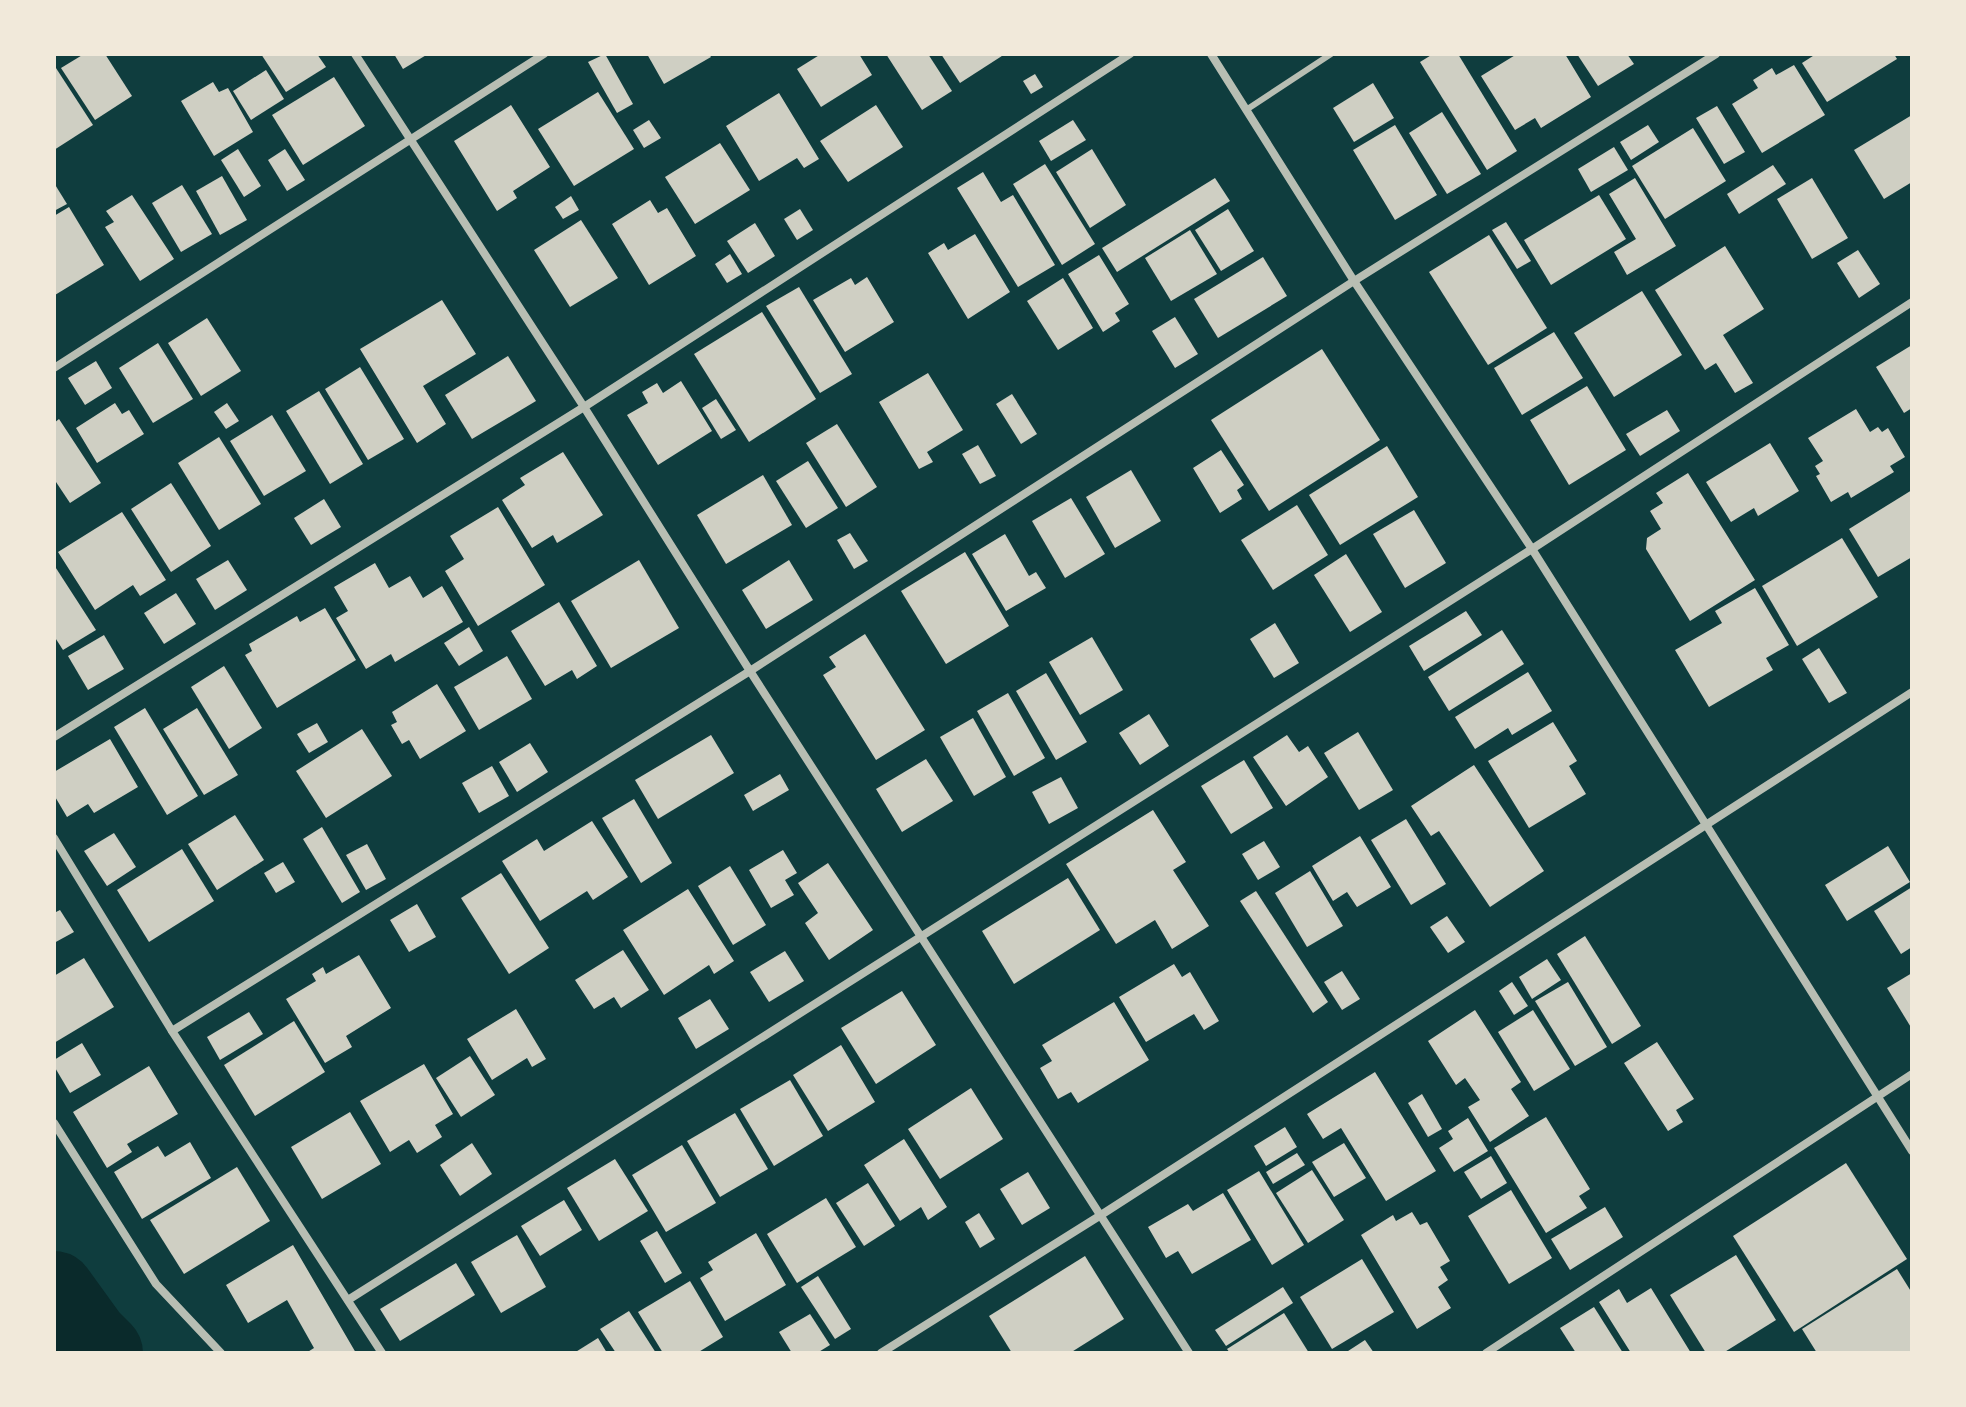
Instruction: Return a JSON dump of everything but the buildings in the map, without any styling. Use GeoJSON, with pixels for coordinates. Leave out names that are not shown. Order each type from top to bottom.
{"type":"FeatureCollection","features":[{"type":"Feature","properties":{"kind":"street"},"geometry":{"type":"LineString","coordinates":[[355,54],[1189,1353]]}},
{"type":"Feature","properties":{"kind":"street"},"geometry":{"type":"LineString","coordinates":[[54,368],[544,54]]}},
{"type":"Feature","properties":{"kind":"street"},"geometry":{"type":"LineString","coordinates":[[54,737],[584,407],[1130,54]]}},
{"type":"Feature","properties":{"kind":"street"},"geometry":{"type":"LineString","coordinates":[[1211,54],[1354,281],[1532,549],[1912,1151]]}},
{"type":"Feature","properties":{"kind":"street"},"geometry":{"type":"LineString","coordinates":[[172,1031],[750,671],[1354,281],[1716,54]]}},
{"type":"Feature","properties":{"kind":"street"},"geometry":{"type":"LineString","coordinates":[[348,1300],[1532,549],[1912,302]]}},
{"type":"Feature","properties":{"kind":"street"},"geometry":{"type":"LineString","coordinates":[[881,1353],[1101,1215],[1912,692]]}},
{"type":"Feature","properties":{"kind":"street"},"geometry":{"type":"LineString","coordinates":[[54,838],[172,1031],[382,1353]]}},
{"type":"Feature","properties":{"kind":"street"},"geometry":{"type":"LineString","coordinates":[[1486,1353],[1912,1074]]}},
{"type":"Feature","properties":{"kind":"street"},"geometry":{"type":"LineString","coordinates":[[54,1123],[156,1284],[221,1353]]}},
{"type":"Feature","properties":{"kind":"lane"},"geometry":{"type":"LineString","coordinates":[[1246,110],[1331,54]]}},
{"type":"Feature","properties":{"kind":"waterway"},"geometry":{"type":"LineString","coordinates":[[54,1292],[102,1353]]}}]}
